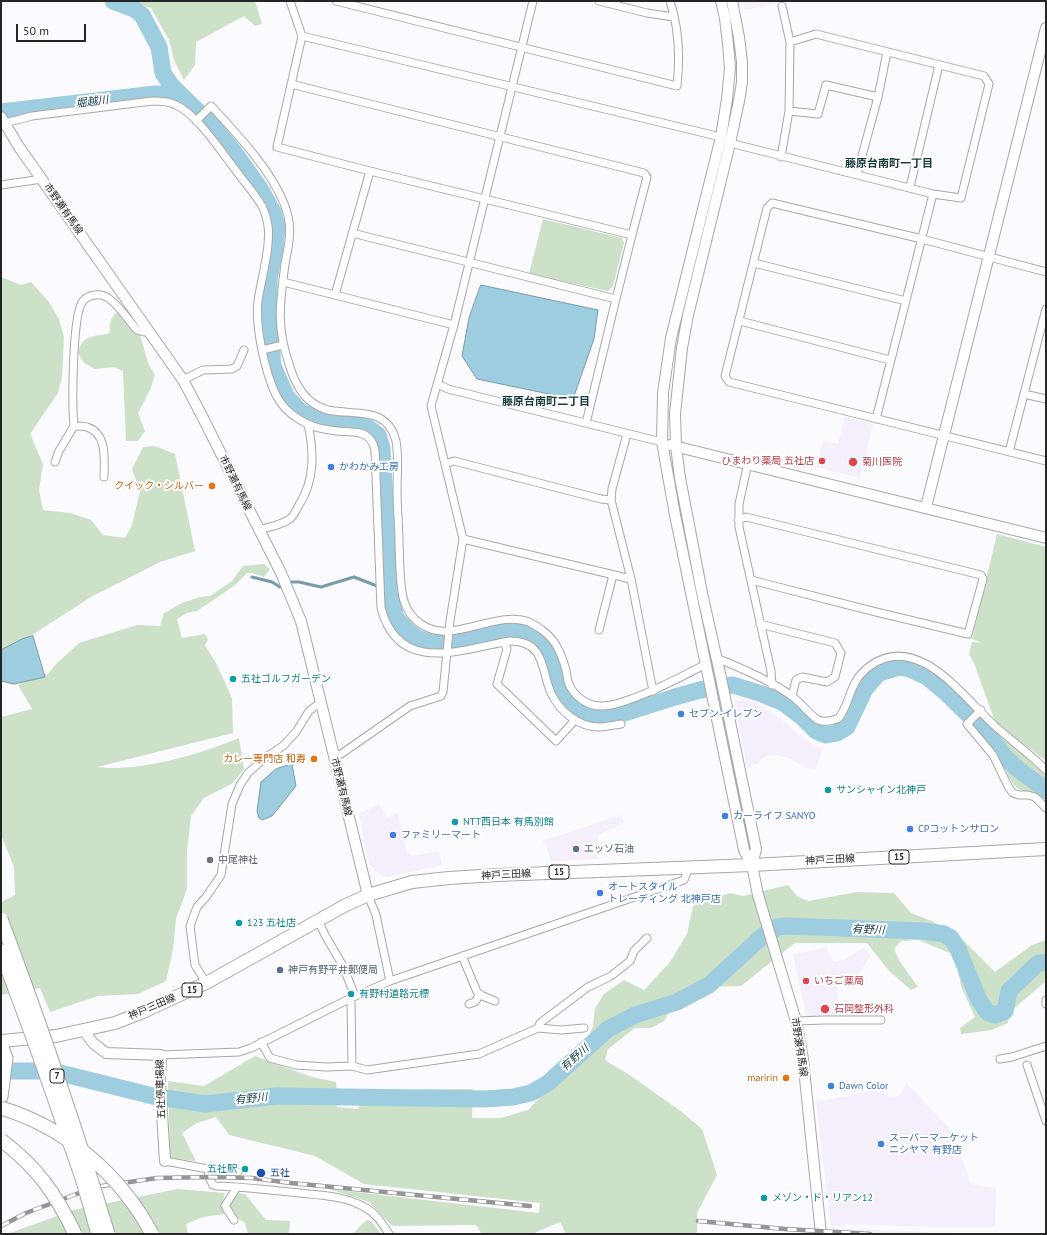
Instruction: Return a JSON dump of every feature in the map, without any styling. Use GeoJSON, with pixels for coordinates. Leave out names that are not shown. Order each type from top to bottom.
{"type":"FeatureCollection","features":[{"type":"Feature","properties":{"kind":"highway","name":"7"},"geometry":{"type":"LineString","coordinates":[[1,919],[42,1032],[90,1174],[108,1234]]}},
{"type":"Feature","properties":{"kind":"highway","name":"7"},"geometry":{"type":"LineString","coordinates":[[1,951],[32,1034],[82,1178],[98,1234]]}},
{"type":"Feature","properties":{"kind":"highway"},"geometry":{"type":"LineString","coordinates":[[1,1045],[6,1058],[1,1097]]}},
{"type":"Feature","properties":{"kind":"highway"},"geometry":{"type":"LineString","coordinates":[[1,1108],[22,1115],[50,1128],[76,1145],[94,1160],[124,1192],[145,1221],[152,1234]]}},
{"type":"Feature","properties":{"kind":"highway"},"geometry":{"type":"LineString","coordinates":[[1,1140],[16,1151],[34,1168],[52,1191],[75,1234]]}},
{"type":"Feature","properties":{"kind":"main road","name":"神戸三田線"},"geometry":{"type":"LineString","coordinates":[[1,1041],[56,1036],[84,1031],[115,1023],[136,1015],[208,982],[318,920],[368,895],[412,882],[497,875],[752,865],[1046,849]]}},
{"type":"Feature","properties":{"kind":"street"},"geometry":{"type":"LineString","coordinates":[[290,1],[302,36],[277,147],[632,235]]}},
{"type":"Feature","properties":{"kind":"street"},"geometry":{"type":"LineString","coordinates":[[336,1],[677,86],[679,60],[674,17],[670,1]]}},
{"type":"Feature","properties":{"kind":"street"},"geometry":{"type":"LineString","coordinates":[[334,756],[341,754],[410,706],[441,696],[443,692],[450,621],[463,539],[431,406],[454,325],[533,1]]}},
{"type":"Feature","properties":{"kind":"street"},"geometry":{"type":"LineString","coordinates":[[599,1],[646,13],[674,17]]}},
{"type":"Feature","properties":{"kind":"street"},"geometry":{"type":"LineString","coordinates":[[721,1],[725,18],[730,68],[727,99],[721,137],[671,338],[663,393],[662,442],[675,516],[744,850],[752,865]]}},
{"type":"Feature","properties":{"kind":"street"},"geometry":{"type":"LineString","coordinates":[[732,1],[739,37],[742,62],[742,82],[730,143],[688,315],[682,348],[675,414],[676,446],[680,478],[702,593],[756,850],[752,865]]}},
{"type":"Feature","properties":{"kind":"street"},"geometry":{"type":"LineString","coordinates":[[781,157],[789,111],[790,42],[782,6]]}},
{"type":"Feature","properties":{"kind":"street"},"geometry":{"type":"LineString","coordinates":[[926,508],[1046,28]]}},
{"type":"Feature","properties":{"kind":"street"},"geometry":{"type":"LineString","coordinates":[[730,143],[933,194],[960,198],[990,84],[984,76],[816,34],[790,42]]}},
{"type":"Feature","properties":{"kind":"street"},"geometry":{"type":"LineString","coordinates":[[302,36],[721,137]]}},
{"type":"Feature","properties":{"kind":"street"},"geometry":{"type":"LineString","coordinates":[[857,174],[878,97],[888,52]]}},
{"type":"Feature","properties":{"kind":"street"},"geometry":{"type":"LineString","coordinates":[[910,187],[939,65]]}},
{"type":"Feature","properties":{"kind":"street"},"geometry":{"type":"LineString","coordinates":[[291,84],[644,172],[647,177],[586,423]]}},
{"type":"Feature","properties":{"kind":"street"},"geometry":{"type":"LineString","coordinates":[[789,111],[818,114],[826,85],[878,97]]}},
{"type":"Feature","properties":{"kind":"street"},"geometry":{"type":"LineString","coordinates":[[3,120],[152,101],[166,102],[176,105],[197,120],[259,201],[266,217],[268,237],[258,303],[265,363],[276,396],[291,414],[308,424],[329,430],[360,433],[371,440],[375,450],[381,608],[387,627],[396,638],[411,648],[427,654],[518,641],[536,650],[540,657],[552,694],[565,712],[575,720],[589,726],[599,727],[621,724]]}},
{"type":"Feature","properties":{"kind":"street"},"geometry":{"type":"LineString","coordinates":[[197,120],[211,106],[258,161],[280,193],[289,218],[290,236],[280,296],[279,322],[281,345],[295,381],[303,395],[315,405],[328,410],[374,415],[382,420],[393,433],[397,451],[397,503],[400,573],[404,602],[411,615],[422,625],[437,631],[450,633],[501,620],[529,622],[552,638],[559,649],[569,686],[579,698],[589,704],[603,706],[622,702],[652,691],[706,664]]}},
{"type":"Feature","properties":{"kind":"street","name":"市野瀬有馬線"},"geometry":{"type":"LineString","coordinates":[[3,120],[19,147],[183,380],[202,414],[281,573],[302,621],[368,895]]}},
{"type":"Feature","properties":{"kind":"street"},"geometry":{"type":"LineString","coordinates":[[335,295],[370,171]]}},
{"type":"Feature","properties":{"kind":"street"},"geometry":{"type":"LineString","coordinates":[[1,185],[42,180]]}},
{"type":"Feature","properties":{"kind":"street"},"geometry":{"type":"LineString","coordinates":[[876,419],[933,194]]}},
{"type":"Feature","properties":{"kind":"street"},"geometry":{"type":"LineString","coordinates":[[1046,272],[772,203],[767,208],[740,321],[725,376],[729,382],[1046,461]]}},
{"type":"Feature","properties":{"kind":"street"},"geometry":{"type":"LineString","coordinates":[[352,233],[616,299]]}},
{"type":"Feature","properties":{"kind":"street"},"geometry":{"type":"LineString","coordinates":[[754,263],[906,301]]}},
{"type":"Feature","properties":{"kind":"street"},"geometry":{"type":"LineString","coordinates":[[283,282],[454,325]]}},
{"type":"Feature","properties":{"kind":"street"},"geometry":{"type":"LineString","coordinates":[[55,462],[59,451],[74,426],[73,369],[78,318],[82,302],[88,297],[101,295],[108,298],[115,304],[137,330],[144,332],[147,328]]}},
{"type":"Feature","properties":{"kind":"street"},"geometry":{"type":"LineString","coordinates":[[1009,452],[1024,394],[1042,335],[1046,309]]}},
{"type":"Feature","properties":{"kind":"street"},"geometry":{"type":"LineString","coordinates":[[740,321],[890,360]]}},
{"type":"Feature","properties":{"kind":"street"},"geometry":{"type":"LineString","coordinates":[[264,350],[281,345]]}},
{"type":"Feature","properties":{"kind":"street"},"geometry":{"type":"LineString","coordinates":[[183,380],[203,370],[232,369],[237,366],[244,350]]}},
{"type":"Feature","properties":{"kind":"street"},"geometry":{"type":"LineString","coordinates":[[438,384],[448,389],[1046,538]]}},
{"type":"Feature","properties":{"kind":"street"},"geometry":{"type":"LineString","coordinates":[[1024,394],[1046,399]]}},
{"type":"Feature","properties":{"kind":"street"},"geometry":{"type":"LineString","coordinates":[[259,530],[291,518],[306,494],[310,483],[313,452],[308,424]]}},
{"type":"Feature","properties":{"kind":"street"},"geometry":{"type":"LineString","coordinates":[[74,426],[86,427],[96,432],[100,438],[104,446],[104,477]]}},
{"type":"Feature","properties":{"kind":"street"},"geometry":{"type":"LineString","coordinates":[[627,434],[612,489],[611,500],[631,580],[652,691]]}},
{"type":"Feature","properties":{"kind":"street"},"geometry":{"type":"LineString","coordinates":[[445,464],[454,462],[601,499],[611,500]]}},
{"type":"Feature","properties":{"kind":"street"},"geometry":{"type":"LineString","coordinates":[[748,463],[739,504],[738,520],[771,671],[772,685]]}},
{"type":"Feature","properties":{"kind":"street"},"geometry":{"type":"LineString","coordinates":[[738,520],[746,517],[981,574],[983,579],[968,634],[751,580]]}},
{"type":"Feature","properties":{"kind":"street"},"geometry":{"type":"LineString","coordinates":[[463,539],[631,580]]}},
{"type":"Feature","properties":{"kind":"street"},"geometry":{"type":"LineString","coordinates":[[599,630],[613,575]]}},
{"type":"Feature","properties":{"kind":"street"},"geometry":{"type":"LineString","coordinates":[[760,624],[835,643],[841,653],[835,677],[827,682],[802,677],[796,680],[792,696]]}},
{"type":"Feature","properties":{"kind":"street"},"geometry":{"type":"LineString","coordinates":[[504,642],[507,649],[497,684],[556,741],[575,720]]}},
{"type":"Feature","properties":{"kind":"street"},"geometry":{"type":"LineString","coordinates":[[716,658],[732,664],[792,696],[819,720],[826,722],[839,718],[856,680],[870,666],[888,658],[908,657],[918,660],[946,678],[995,725],[1046,770]]}},
{"type":"Feature","properties":{"kind":"street"},"geometry":{"type":"LineString","coordinates":[[208,982],[203,978],[195,965],[190,926],[197,907],[206,897],[220,875],[232,804],[240,785],[248,773],[266,757],[283,746],[296,732],[309,711],[321,702]]}},
{"type":"Feature","properties":{"kind":"street"},"geometry":{"type":"LineString","coordinates":[[980,711],[967,724],[993,755],[1009,788],[1018,795],[1035,797],[1046,808]]}},
{"type":"Feature","properties":{"kind":"street","name":"市野瀬有馬線"},"geometry":{"type":"LineString","coordinates":[[752,865],[758,895],[796,1021],[803,1059],[821,1234]]}},
{"type":"Feature","properties":{"kind":"street"},"geometry":{"type":"LineString","coordinates":[[161,1055],[239,1052],[352,997],[390,981],[684,880],[689,867]]}},
{"type":"Feature","properties":{"kind":"street"},"geometry":{"type":"LineString","coordinates":[[368,895],[376,915],[390,981]]}},
{"type":"Feature","properties":{"kind":"street"},"geometry":{"type":"LineString","coordinates":[[318,920],[342,966],[352,997],[352,1066]]}},
{"type":"Feature","properties":{"kind":"street"},"geometry":{"type":"LineString","coordinates":[[538,1028],[540,1023],[588,987],[611,976],[630,961],[634,951],[647,938]]}},
{"type":"Feature","properties":{"kind":"street"},"geometry":{"type":"LineString","coordinates":[[462,956],[478,994],[496,1000]]}},
{"type":"Feature","properties":{"kind":"street"},"geometry":{"type":"LineString","coordinates":[[470,1004],[474,1002],[480,994]]}},
{"type":"Feature","properties":{"kind":"street"},"geometry":{"type":"LineString","coordinates":[[796,1021],[881,1020]]}},
{"type":"Feature","properties":{"kind":"street"},"geometry":{"type":"LineString","coordinates":[[261,1042],[270,1058],[296,1065],[326,1067],[352,1066],[367,1070],[479,1054],[538,1028],[561,1030],[584,1028]]}},
{"type":"Feature","properties":{"kind":"street","name":"五社停車場線"},"geometry":{"type":"LineString","coordinates":[[84,1031],[92,1043],[106,1053],[161,1055],[160,1082],[165,1161]]}},
{"type":"Feature","properties":{"kind":"street"},"geometry":{"type":"LineString","coordinates":[[1000,1059],[1012,1057],[1046,1046]]}},
{"type":"Feature","properties":{"kind":"street"},"geometry":{"type":"LineString","coordinates":[[1027,1065],[1046,1121]]}},
{"type":"Feature","properties":{"kind":"street"},"geometry":{"type":"LineString","coordinates":[[165,1161],[208,1169],[238,1172]]}},
{"type":"Feature","properties":{"kind":"street"},"geometry":{"type":"LineString","coordinates":[[208,1169],[209,1177],[213,1185],[319,1195],[348,1200],[364,1207],[375,1215],[389,1234]]}},
{"type":"Feature","properties":{"kind":"street"},"geometry":{"type":"LineString","coordinates":[[234,1220],[225,1206],[237,1187]]}},
{"type":"Feature","properties":{"kind":"shaded area"},"geometry":{"type":"Polygon","coordinates":[[[742,1],[783,1],[745,10],[742,1]]]}},
{"type":"Feature","properties":{"kind":"shaded area"},"geometry":{"type":"Polygon","coordinates":[[[845,417],[873,424],[860,478],[816,467],[823,440],[838,444],[845,417]]]}},
{"type":"Feature","properties":{"kind":"shaded area"},"geometry":{"type":"Polygon","coordinates":[[[734,701],[752,701],[780,718],[800,737],[823,749],[815,769],[804,767],[789,758],[776,755],[767,755],[757,764],[747,767],[734,701]]]}},
{"type":"Feature","properties":{"kind":"shaded area"},"geometry":{"type":"Polygon","coordinates":[[[379,804],[387,818],[398,813],[407,852],[413,856],[439,851],[442,865],[388,877],[375,871],[369,863],[359,814],[379,804]]]}},
{"type":"Feature","properties":{"kind":"shaded area"},"geometry":{"type":"Polygon","coordinates":[[[622,815],[624,823],[598,835],[597,859],[551,861],[546,845],[542,841],[622,815]]]}},
{"type":"Feature","properties":{"kind":"shaded area"},"geometry":{"type":"Polygon","coordinates":[[[826,947],[834,962],[844,960],[863,948],[871,955],[852,984],[836,976],[840,1017],[807,1020],[793,955],[826,947]]]}},
{"type":"Feature","properties":{"kind":"shaded area"},"geometry":{"type":"Polygon","coordinates":[[[906,1083],[951,1130],[969,1181],[973,1185],[996,1188],[995,1225],[993,1227],[845,1224],[844,1227],[831,1226],[816,1102],[867,1092],[879,1092],[891,1097],[900,1095],[906,1083]]]}},
{"type":"Feature","properties":{"kind":"shaded area"},"geometry":{"type":"Polygon","coordinates":[[[831,1228],[844,1229],[978,1234],[831,1234],[831,1228]]]}},
{"type":"Feature","properties":{"kind":"green space"},"geometry":{"type":"Polygon","coordinates":[[[129,1],[255,1],[262,24],[255,26],[244,16],[196,42],[195,65],[184,80],[174,60],[169,40],[151,8],[129,1]]]}},
{"type":"Feature","properties":{"kind":"green space"},"geometry":{"type":"Polygon","coordinates":[[[543,219],[622,238],[624,243],[613,286],[608,291],[529,274],[543,219]]]}},
{"type":"Feature","properties":{"kind":"green space"},"geometry":{"type":"Polygon","coordinates":[[[1,277],[21,285],[31,282],[49,302],[59,319],[64,337],[62,377],[58,393],[30,434],[43,464],[39,490],[43,510],[70,513],[91,520],[103,535],[125,538],[132,525],[140,491],[132,469],[143,447],[155,446],[175,454],[195,551],[160,562],[91,597],[1,655],[1,277]]]}},
{"type":"Feature","properties":{"kind":"green space"},"geometry":{"type":"Polygon","coordinates":[[[125,311],[134,321],[142,341],[148,363],[155,375],[150,390],[138,413],[145,431],[138,441],[126,441],[123,371],[113,367],[95,369],[84,363],[78,353],[82,342],[86,339],[110,333],[111,319],[117,312],[125,311]]]}},
{"type":"Feature","properties":{"kind":"green space"},"geometry":{"type":"Polygon","coordinates":[[[997,534],[1046,547],[1046,761],[1002,728],[994,719],[974,663],[969,654],[972,642],[982,643],[972,639],[997,534]]]}},
{"type":"Feature","properties":{"kind":"green space"},"geometry":{"type":"Polygon","coordinates":[[[264,564],[270,569],[264,577],[247,573],[234,586],[197,611],[187,613],[177,619],[182,638],[205,634],[208,639],[205,645],[217,665],[232,698],[233,733],[97,767],[114,768],[150,765],[187,756],[239,738],[244,769],[233,783],[204,798],[191,816],[187,851],[187,889],[176,919],[173,949],[166,981],[138,994],[98,996],[50,1012],[40,988],[1,995],[1,902],[15,895],[14,867],[1,835],[1,717],[32,709],[18,685],[31,679],[47,675],[56,664],[79,643],[137,625],[160,626],[164,613],[182,603],[200,597],[210,596],[232,581],[243,566],[264,564]]]}},
{"type":"Feature","properties":{"kind":"green space"},"geometry":{"type":"Polygon","coordinates":[[[992,727],[1046,776],[1046,804],[1040,795],[1020,790],[1013,784],[1004,766],[1013,756],[994,734],[992,727]]]}},
{"type":"Feature","properties":{"kind":"green space"},"geometry":{"type":"Polygon","coordinates":[[[788,885],[798,897],[808,901],[857,892],[894,893],[911,913],[932,921],[962,939],[995,972],[1032,945],[1046,940],[1046,981],[1011,1011],[1008,1023],[992,1030],[961,1034],[960,1028],[975,1017],[961,986],[955,955],[918,940],[901,941],[894,949],[900,962],[918,987],[911,990],[889,971],[867,943],[795,943],[741,986],[698,987],[678,997],[664,1021],[651,1028],[635,1028],[608,1049],[605,1060],[631,1076],[682,1112],[702,1129],[717,1175],[697,1213],[697,1234],[566,1234],[560,1222],[532,1234],[482,1234],[476,1225],[392,1226],[369,1202],[329,1189],[539,1213],[540,1203],[364,1184],[315,1156],[229,1135],[216,1117],[197,1123],[182,1133],[196,1161],[170,1158],[168,1081],[204,1086],[255,1056],[312,1077],[336,1082],[337,1107],[358,1109],[366,1091],[473,1089],[472,1118],[501,1118],[528,1110],[555,1082],[563,1062],[587,1040],[593,1026],[595,1008],[604,994],[624,980],[644,990],[670,962],[687,934],[693,906],[730,893],[743,896],[788,885]]]}},
{"type":"Feature","properties":{"kind":"green space"},"geometry":{"type":"Polygon","coordinates":[[[177,1189],[225,1193],[222,1204],[225,1214],[203,1217],[186,1224],[188,1234],[7,1234],[74,1210],[177,1189]]]}},
{"type":"Feature","properties":{"kind":"green space"},"geometry":{"type":"Polygon","coordinates":[[[237,1193],[245,1194],[266,1220],[290,1221],[289,1234],[248,1234],[245,1223],[235,1216],[230,1206],[237,1193]]]}},
{"type":"Feature","properties":{"kind":"green space"},"geometry":{"type":"Polygon","coordinates":[[[367,1220],[371,1221],[381,1234],[353,1234],[361,1225],[367,1220]]]}},
{"type":"Feature","properties":{"kind":"water"},"geometry":{"type":"Polygon","coordinates":[[[481,285],[598,310],[594,339],[573,399],[477,379],[462,356],[469,318],[481,285]]]}},
{"type":"Feature","properties":{"kind":"water"},"geometry":{"type":"Polygon","coordinates":[[[33,636],[45,677],[14,684],[1,681],[1,650],[22,639],[33,636]]]}},
{"type":"Feature","properties":{"kind":"water"},"geometry":{"type":"Polygon","coordinates":[[[292,764],[296,786],[272,816],[262,820],[259,818],[257,811],[261,782],[276,769],[292,764]]]}},
{"type":"Feature","properties":{"kind":"waterway"},"geometry":{"type":"LineString","coordinates":[[113,1],[134,9],[142,15],[159,47],[163,73],[171,85],[211,124],[234,152],[261,190],[273,212],[277,226],[275,248],[269,280],[269,318],[273,366],[286,396],[300,411],[316,419],[366,426],[378,435],[382,448],[390,595],[396,618],[407,630],[417,638],[432,643],[453,642],[504,632],[521,632],[537,641],[547,653],[561,692],[571,704],[587,716],[606,719],[700,690],[733,685],[782,702],[802,717],[816,731],[826,735],[837,733],[847,727],[865,689],[879,673],[899,667],[910,669],[927,677],[945,692],[979,725],[1007,759],[1046,790]]}},
{"type":"Feature","properties":{"kind":"waterway","name":"堀越川"},"geometry":{"type":"LineString","coordinates":[[1,112],[155,94],[172,94],[182,98]]}},
{"type":"Feature","properties":{"kind":"waterway"},"geometry":{"type":"LineString","coordinates":[[252,577],[272,582],[280,587]]}},
{"type":"Feature","properties":{"kind":"waterway"},"geometry":{"type":"LineString","coordinates":[[291,582],[299,582],[321,587],[354,577],[377,586]]}},
{"type":"Feature","properties":{"kind":"waterway"},"geometry":{"type":"LineString","coordinates":[[383,590],[390,595]]}},
{"type":"Feature","properties":{"kind":"waterway","name":"有野川"},"geometry":{"type":"LineString","coordinates":[[1,1071],[52,1071],[157,1097],[206,1104],[277,1096],[485,1099],[513,1097],[531,1093],[548,1083],[608,1029],[635,1015],[677,1002],[709,985],[764,935],[778,927],[786,926],[923,931],[944,934],[951,938],[958,949],[978,998],[987,1012],[995,1015],[1005,1011],[1009,991],[1037,964],[1046,962]]}},
{"type":"Feature","properties":{"kind":"railway"},"geometry":{"type":"LineString","coordinates":[[1,1226],[26,1213],[95,1187],[157,1178],[252,1178],[530,1206]]}},
{"type":"Feature","properties":{"kind":"railway"},"geometry":{"type":"LineString","coordinates":[[698,1221],[785,1229],[870,1234]]}},
{"type":"Feature","properties":{"kind":"place","name":"ひまわり薬局 五社店"},"geometry":{"type":"Point","coordinates":[822,461]}},
{"type":"Feature","properties":{"kind":"place","name":"菊川医院"},"geometry":{"type":"Point","coordinates":[853,462]}},
{"type":"Feature","properties":{"kind":"place","name":"かわかみ工房"},"geometry":{"type":"Point","coordinates":[331,467]}},
{"type":"Feature","properties":{"kind":"place","name":"クイック・シルバー"},"geometry":{"type":"Point","coordinates":[212,486]}},
{"type":"Feature","properties":{"kind":"place","name":"五社ゴルフガーデン"},"geometry":{"type":"Point","coordinates":[233,679]}},
{"type":"Feature","properties":{"kind":"place","name":"セブン-イレブン"},"geometry":{"type":"Point","coordinates":[681,714]}},
{"type":"Feature","properties":{"kind":"place","name":"カレー専門店 和寿"},"geometry":{"type":"Point","coordinates":[314,759]}},
{"type":"Feature","properties":{"kind":"place","name":"サンシャイン北神戸"},"geometry":{"type":"Point","coordinates":[828,790]}},
{"type":"Feature","properties":{"kind":"place","name":"カーライフ SANYO"},"geometry":{"type":"Point","coordinates":[725,816]}},
{"type":"Feature","properties":{"kind":"place","name":"NTT西日本 有馬別館"},"geometry":{"type":"Point","coordinates":[455,822]}},
{"type":"Feature","properties":{"kind":"place","name":"CPコットンサロン"},"geometry":{"type":"Point","coordinates":[910,829]}},
{"type":"Feature","properties":{"kind":"place","name":"ファミリーマート"},"geometry":{"type":"Point","coordinates":[393,835]}},
{"type":"Feature","properties":{"kind":"place","name":"エッソ石油"},"geometry":{"type":"Point","coordinates":[576,849]}},
{"type":"Feature","properties":{"kind":"place","name":"中尾神社"},"geometry":{"type":"Point","coordinates":[210,860]}},
{"type":"Feature","properties":{"kind":"place","name":"オートスタイル トレーディング 北神戸店"},"geometry":{"type":"Point","coordinates":[600,893]}},
{"type":"Feature","properties":{"kind":"place","name":"123 五社店"},"geometry":{"type":"Point","coordinates":[239,923]}},
{"type":"Feature","properties":{"kind":"place","name":"神戸有野平井郵便局"},"geometry":{"type":"Point","coordinates":[280,970]}},
{"type":"Feature","properties":{"kind":"place","name":"いちご薬局"},"geometry":{"type":"Point","coordinates":[806,981]}},
{"type":"Feature","properties":{"kind":"place","name":"有野村道路元標"},"geometry":{"type":"Point","coordinates":[351,994]}},
{"type":"Feature","properties":{"kind":"place","name":"石岡整形外科"},"geometry":{"type":"Point","coordinates":[825,1009]}},
{"type":"Feature","properties":{"kind":"place","name":"maririn"},"geometry":{"type":"Point","coordinates":[786,1078]}},
{"type":"Feature","properties":{"kind":"place","name":"Dawn Color"},"geometry":{"type":"Point","coordinates":[831,1086]}},
{"type":"Feature","properties":{"kind":"place","name":"スーパーマーケット ニシヤマ 有野店"},"geometry":{"type":"Point","coordinates":[881,1144]}},
{"type":"Feature","properties":{"kind":"place","name":"五社駅"},"geometry":{"type":"Point","coordinates":[245,1169]}},
{"type":"Feature","properties":{"kind":"place","name":"五社"},"geometry":{"type":"Point","coordinates":[261,1173]}},
{"type":"Feature","properties":{"kind":"place","name":"メゾン・ド・リアン12"},"geometry":{"type":"Point","coordinates":[764,1198]}},
{"type":"Feature","properties":{"kind":"district","name":"藤原台南町一丁目"},"geometry":{"type":"Point","coordinates":[889,164]}},
{"type":"Feature","properties":{"kind":"district","name":"藤原台南町二丁目"},"geometry":{"type":"Point","coordinates":[546,402]}}]}
